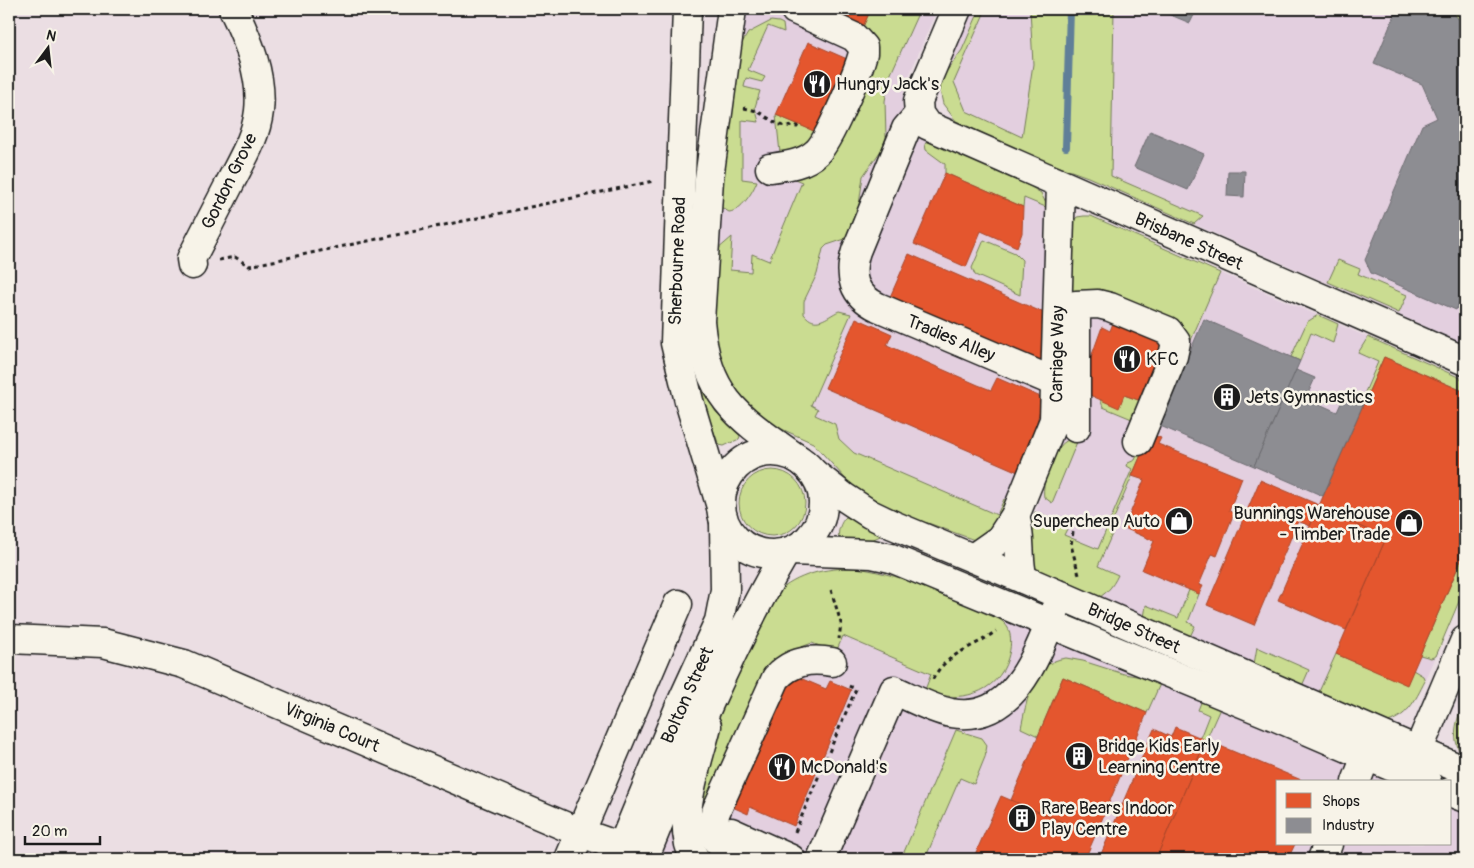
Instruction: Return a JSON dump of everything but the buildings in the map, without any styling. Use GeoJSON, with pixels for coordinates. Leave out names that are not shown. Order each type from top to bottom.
{"type":"FeatureCollection","features":[{"type":"Feature","properties":{"kind":"main road","name":"Gordon Grove"},"geometry":{"type":"LineString","coordinates":[[192,265],[191,259],[255,132],[259,109],[257,82],[249,40],[233,9]]}},
{"type":"Feature","properties":{"kind":"main road","name":"Sherbourne Road"},"geometry":{"type":"LineString","coordinates":[[687,9],[675,343],[689,402],[703,443],[723,515]]}},
{"type":"Feature","properties":{"kind":"main road","name":"Sherbourne Road"},"geometry":{"type":"LineString","coordinates":[[732,9],[709,179],[700,320],[702,338],[710,372],[726,402],[755,430],[805,465]]}},
{"type":"Feature","properties":{"kind":"main road"},"geometry":{"type":"LineString","coordinates":[[919,114],[920,95],[956,9]]}},
{"type":"Feature","properties":{"kind":"main road"},"geometry":{"type":"LineString","coordinates":[[770,168],[801,162],[817,152],[826,139],[863,53],[863,47],[854,37],[795,10]]}},
{"type":"Feature","properties":{"kind":"main road","name":"Brisbane Street"},"geometry":{"type":"LineString","coordinates":[[919,114],[932,128],[1465,361]]}},
{"type":"Feature","properties":{"kind":"main road","name":"Tradies Alley"},"geometry":{"type":"LineString","coordinates":[[919,114],[906,129],[856,251],[852,269],[853,284],[864,299],[878,307],[1057,383]]}},
{"type":"Feature","properties":{"kind":"main road","name":"Carriage Way"},"geometry":{"type":"LineString","coordinates":[[973,558],[1000,539],[1015,516],[1054,420],[1067,305],[1061,185]]}},
{"type":"Feature","properties":{"kind":"main road"},"geometry":{"type":"LineString","coordinates":[[1076,428],[1067,305],[1098,304],[1110,307],[1168,331],[1176,342],[1173,356],[1138,441]]}},
{"type":"Feature","properties":{"kind":"main road"},"geometry":{"type":"LineString","coordinates":[[762,453],[786,454],[805,465],[820,486],[823,503],[820,520],[812,536],[803,545],[788,551],[764,554],[747,548],[734,538],[723,515],[724,484],[730,473],[744,460],[762,453]]}},
{"type":"Feature","properties":{"kind":"main road","name":"Bridge Street"},"geometry":{"type":"LineString","coordinates":[[805,465],[870,514],[1023,579],[1071,590],[1417,769]]}},
{"type":"Feature","properties":{"kind":"main road","name":"Bolton Street"},"geometry":{"type":"LineString","coordinates":[[632,856],[679,708],[719,621],[725,590],[723,515]]}},
{"type":"Feature","properties":{"kind":"main road"},"geometry":{"type":"LineString","coordinates":[[1015,516],[1019,528],[1020,563],[1023,579]]}},
{"type":"Feature","properties":{"kind":"main road","name":"Bridge Street"},"geometry":{"type":"LineString","coordinates":[[788,551],[872,554],[891,558],[1366,756],[1417,769],[1465,771]]}},
{"type":"Feature","properties":{"kind":"main road","name":"Bolton Street"},"geometry":{"type":"LineString","coordinates":[[632,856],[761,594],[788,551]]}},
{"type":"Feature","properties":{"kind":"main road"},"geometry":{"type":"LineString","coordinates":[[822,859],[894,690],[943,711],[960,714],[979,712],[997,706],[1018,687],[1030,667],[1049,625],[1071,590]]}},
{"type":"Feature","properties":{"kind":"main road"},"geometry":{"type":"LineString","coordinates":[[569,859],[678,604]]}},
{"type":"Feature","properties":{"kind":"main road","name":"Virginia Court"},"geometry":{"type":"LineString","coordinates":[[9,639],[103,643],[184,664],[632,856]]}},
{"type":"Feature","properties":{"kind":"main road"},"geometry":{"type":"LineString","coordinates":[[1417,769],[1465,640]]}},
{"type":"Feature","properties":{"kind":"main road"},"geometry":{"type":"LineString","coordinates":[[751,859],[725,848],[715,839],[712,826],[717,809],[776,678],[786,668],[798,663],[814,660],[832,662]]}},
{"type":"Feature","properties":{"kind":"main road"},"geometry":{"type":"LineString","coordinates":[[695,859],[689,847],[687,821],[690,795],[718,684]]}},
{"type":"Feature","properties":{"kind":"main road"},"geometry":{"type":"LineString","coordinates":[[1357,780],[1366,756]]}},
{"type":"Feature","properties":{"kind":"main road"},"geometry":{"type":"LineString","coordinates":[[1452,793],[1465,798]]}},
{"type":"Feature","properties":{"kind":"main road"},"geometry":{"type":"LineString","coordinates":[[717,809],[718,821],[726,830],[788,857]]}},
{"type":"Feature","properties":{"kind":"main road"},"geometry":{"type":"LineString","coordinates":[[1322,859],[1327,846]]}},
{"type":"Feature","properties":{"kind":"path"},"geometry":{"type":"LineString","coordinates":[[736,107],[757,111],[779,125],[797,127],[798,124]]}},
{"type":"Feature","properties":{"kind":"path"},"geometry":{"type":"LineString","coordinates":[[192,265],[235,257],[249,266],[649,183],[681,174]]}},
{"type":"Feature","properties":{"kind":"path"},"geometry":{"type":"LineString","coordinates":[[1071,590],[1071,545],[1073,532]]}},
{"type":"Feature","properties":{"kind":"path"},"geometry":{"type":"LineString","coordinates":[[788,857],[823,766],[856,689],[829,678],[842,627],[831,590]]}},
{"type":"Feature","properties":{"kind":"path"},"geometry":{"type":"LineString","coordinates":[[922,703],[937,671],[945,661],[959,652],[978,644],[996,631]]}},
{"type":"Feature","properties":{"kind":"path"},"geometry":{"type":"LineString","coordinates":[[823,766],[855,779]]}},
{"type":"Feature","properties":{"kind":"shaded area"},"geometry":{"type":"Polygon","coordinates":[[[745,9],[937,9],[904,88],[902,104],[904,115],[928,140],[1031,187],[1046,200],[1048,208],[1046,399],[1035,441],[999,525],[960,536],[928,523],[915,521],[839,474],[813,443],[787,432],[716,244],[745,9]]]}},
{"type":"Feature","properties":{"kind":"shaded area"},"geometry":{"type":"Polygon","coordinates":[[[970,9],[1449,9],[1465,26],[1465,344],[1088,177],[1038,159],[956,121],[943,104],[939,86],[970,9]]]}},
{"type":"Feature","properties":{"kind":"shaded area"},"geometry":{"type":"Polygon","coordinates":[[[1091,216],[1465,380],[1465,587],[1417,698],[1407,712],[1399,718],[1384,723],[1093,601],[1029,531],[1068,418],[1077,217],[1091,216]]]}},
{"type":"Feature","properties":{"kind":"shaded area"},"geometry":{"type":"Polygon","coordinates":[[[841,568],[868,568],[906,578],[1397,780],[1276,780],[1276,846],[1452,846],[1452,804],[1465,809],[1465,859],[652,859],[785,586],[809,574],[841,568]]]}},
{"type":"Feature","properties":{"kind":"green space"},"geometry":{"type":"Polygon","coordinates":[[[871,9],[920,9],[889,78],[885,101],[886,137],[882,149],[863,176],[858,212],[851,232],[845,239],[827,245],[823,249],[817,274],[804,301],[804,314],[813,321],[821,320],[839,311],[851,314],[811,405],[818,409],[815,415],[835,424],[839,439],[854,453],[997,515],[1004,499],[1010,501],[996,531],[980,542],[928,523],[893,514],[853,487],[813,443],[775,426],[749,408],[726,379],[713,330],[717,250],[732,237],[730,270],[751,272],[752,254],[769,261],[802,182],[785,175],[798,170],[871,9]]]}},
{"type":"Feature","properties":{"kind":"green space"},"geometry":{"type":"Polygon","coordinates":[[[980,9],[986,9],[954,82],[966,111],[1022,137],[1033,64],[1030,9],[1114,9],[1111,176],[1203,216],[1194,224],[1088,177],[1038,159],[956,121],[943,104],[939,86],[941,79],[962,50],[980,9]]]}},
{"type":"Feature","properties":{"kind":"green space"},"geometry":{"type":"Polygon","coordinates":[[[1449,9],[1465,9],[1465,26],[1449,9]]]}},
{"type":"Feature","properties":{"kind":"green space"},"geometry":{"type":"Polygon","coordinates":[[[771,21],[783,24],[784,32],[768,26],[748,70],[765,77],[762,82],[746,78],[744,87],[760,91],[755,107],[759,122],[742,120],[742,179],[757,181],[742,205],[729,212],[719,206],[739,48],[748,33],[771,21]]]}},
{"type":"Feature","properties":{"kind":"green space"},"geometry":{"type":"Polygon","coordinates":[[[776,115],[822,134],[816,144],[780,153],[776,115]]]}},
{"type":"Feature","properties":{"kind":"green space"},"geometry":{"type":"Polygon","coordinates":[[[928,140],[1031,187],[1041,193],[1048,208],[1024,198],[1023,207],[945,173],[945,164],[926,150],[925,144],[928,140]]]}},
{"type":"Feature","properties":{"kind":"green space"},"geometry":{"type":"Polygon","coordinates":[[[1091,216],[1220,273],[1185,354],[1077,299],[1068,290],[1073,222],[1077,217],[1091,216]]]}},
{"type":"Feature","properties":{"kind":"green space"},"geometry":{"type":"Polygon","coordinates":[[[984,240],[1015,253],[1022,260],[1020,295],[975,275],[972,268],[984,240]]]}},
{"type":"Feature","properties":{"kind":"green space"},"geometry":{"type":"Polygon","coordinates":[[[1338,260],[1360,269],[1358,274],[1407,295],[1399,313],[1328,282],[1338,260]]]}},
{"type":"Feature","properties":{"kind":"green space"},"geometry":{"type":"Polygon","coordinates":[[[1318,315],[1338,324],[1333,343],[1311,333],[1300,361],[1291,357],[1307,322],[1318,315]]]}},
{"type":"Feature","properties":{"kind":"green space"},"geometry":{"type":"Polygon","coordinates":[[[1368,337],[1465,380],[1465,392],[1384,357],[1365,400],[1362,399],[1378,362],[1358,353],[1368,337]]]}},
{"type":"Feature","properties":{"kind":"green space"},"geometry":{"type":"Polygon","coordinates":[[[1182,359],[1112,523],[1116,525],[1098,566],[1118,575],[1111,587],[1093,601],[1026,567],[1029,531],[1035,512],[1064,524],[1067,529],[1064,535],[1098,549],[1132,469],[1127,466],[1128,463],[1135,460],[1175,367],[1182,359]]]}},
{"type":"Feature","properties":{"kind":"green space"},"geometry":{"type":"Polygon","coordinates":[[[696,375],[716,412],[740,436],[739,439],[724,446],[719,445],[693,376],[696,375]]]}},
{"type":"Feature","properties":{"kind":"green space"},"geometry":{"type":"Polygon","coordinates":[[[1124,395],[1147,403],[1139,422],[1103,407],[1100,399],[1124,395]]]}},
{"type":"Feature","properties":{"kind":"green space"},"geometry":{"type":"Polygon","coordinates":[[[1069,440],[1077,442],[1052,503],[1044,497],[1047,474],[1059,448],[1069,440]]]}},
{"type":"Feature","properties":{"kind":"green space"},"geometry":{"type":"Polygon","coordinates":[[[772,470],[784,473],[795,480],[802,491],[805,503],[802,515],[795,526],[784,533],[772,536],[760,533],[749,526],[742,515],[739,503],[742,491],[749,480],[760,473],[772,470]]]}},
{"type":"Feature","properties":{"kind":"green space"},"geometry":{"type":"Polygon","coordinates":[[[846,517],[883,535],[871,540],[840,539],[840,528],[842,521],[846,517]]]}},
{"type":"Feature","properties":{"kind":"green space"},"geometry":{"type":"Polygon","coordinates":[[[1465,551],[1465,587],[1436,656],[1431,658],[1420,655],[1465,551]]]}},
{"type":"Feature","properties":{"kind":"green space"},"geometry":{"type":"Polygon","coordinates":[[[855,568],[889,575],[937,590],[983,609],[999,619],[1008,628],[1011,639],[1008,658],[1003,670],[986,688],[963,696],[950,696],[925,690],[931,674],[843,636],[836,652],[812,643],[796,649],[765,669],[745,713],[746,730],[708,839],[736,859],[710,859],[694,838],[723,689],[775,594],[802,577],[833,569],[855,568]]]}},
{"type":"Feature","properties":{"kind":"green space"},"geometry":{"type":"Polygon","coordinates":[[[1189,590],[1199,594],[1188,622],[1195,626],[1188,641],[1144,618],[1146,605],[1178,618],[1189,590]]]}},
{"type":"Feature","properties":{"kind":"green space"},"geometry":{"type":"Polygon","coordinates":[[[1257,647],[1309,670],[1302,686],[1253,670],[1257,647]]]}},
{"type":"Feature","properties":{"kind":"green space"},"geometry":{"type":"Polygon","coordinates":[[[1336,654],[1407,684],[1413,670],[1423,676],[1425,681],[1409,708],[1399,717],[1384,723],[1318,694],[1336,654]]]}},
{"type":"Feature","properties":{"kind":"green space"},"geometry":{"type":"Polygon","coordinates":[[[1066,658],[1083,661],[1124,674],[1160,680],[1147,713],[1063,677],[1038,736],[1021,728],[1029,695],[1038,675],[1045,667],[1055,661],[1066,658]]]}},
{"type":"Feature","properties":{"kind":"green space"},"geometry":{"type":"Polygon","coordinates":[[[1202,700],[1222,704],[1206,740],[1200,738],[1209,715],[1198,710],[1202,700]]]}},
{"type":"Feature","properties":{"kind":"green space"},"geometry":{"type":"Polygon","coordinates":[[[1465,700],[1465,760],[1457,745],[1456,730],[1465,700]]]}},
{"type":"Feature","properties":{"kind":"green space"},"geometry":{"type":"Polygon","coordinates":[[[956,730],[982,738],[987,745],[985,757],[974,784],[960,778],[925,859],[901,859],[956,730]]]}},
{"type":"Feature","properties":{"kind":"waterway"},"geometry":{"type":"LineString","coordinates":[[1066,147],[1070,9]]}},
{"type":"Feature","properties":{"kind":"place","name":"Hungry Jack's"},"geometry":{"type":"Point","coordinates":[817,84]}},
{"type":"Feature","properties":{"kind":"place","name":"KFC"},"geometry":{"type":"Point","coordinates":[1127,359]}},
{"type":"Feature","properties":{"kind":"place","name":"Jets Gymnastics"},"geometry":{"type":"Point","coordinates":[1227,397]}},
{"type":"Feature","properties":{"kind":"place","name":"Supercheap Auto"},"geometry":{"type":"Point","coordinates":[1179,521]}},
{"type":"Feature","properties":{"kind":"place","name":"Bunnings Warehouse - Timber Trade"},"geometry":{"type":"Point","coordinates":[1409,523]}},
{"type":"Feature","properties":{"kind":"place","name":"Bridge Kids Early Learning Centre"},"geometry":{"type":"Point","coordinates":[1079,756]}},
{"type":"Feature","properties":{"kind":"place","name":"McDonald's"},"geometry":{"type":"Point","coordinates":[782,767]}},
{"type":"Feature","properties":{"kind":"place","name":"Rare Bears Indoor Play Centre"},"geometry":{"type":"Point","coordinates":[1022,818]}}]}
